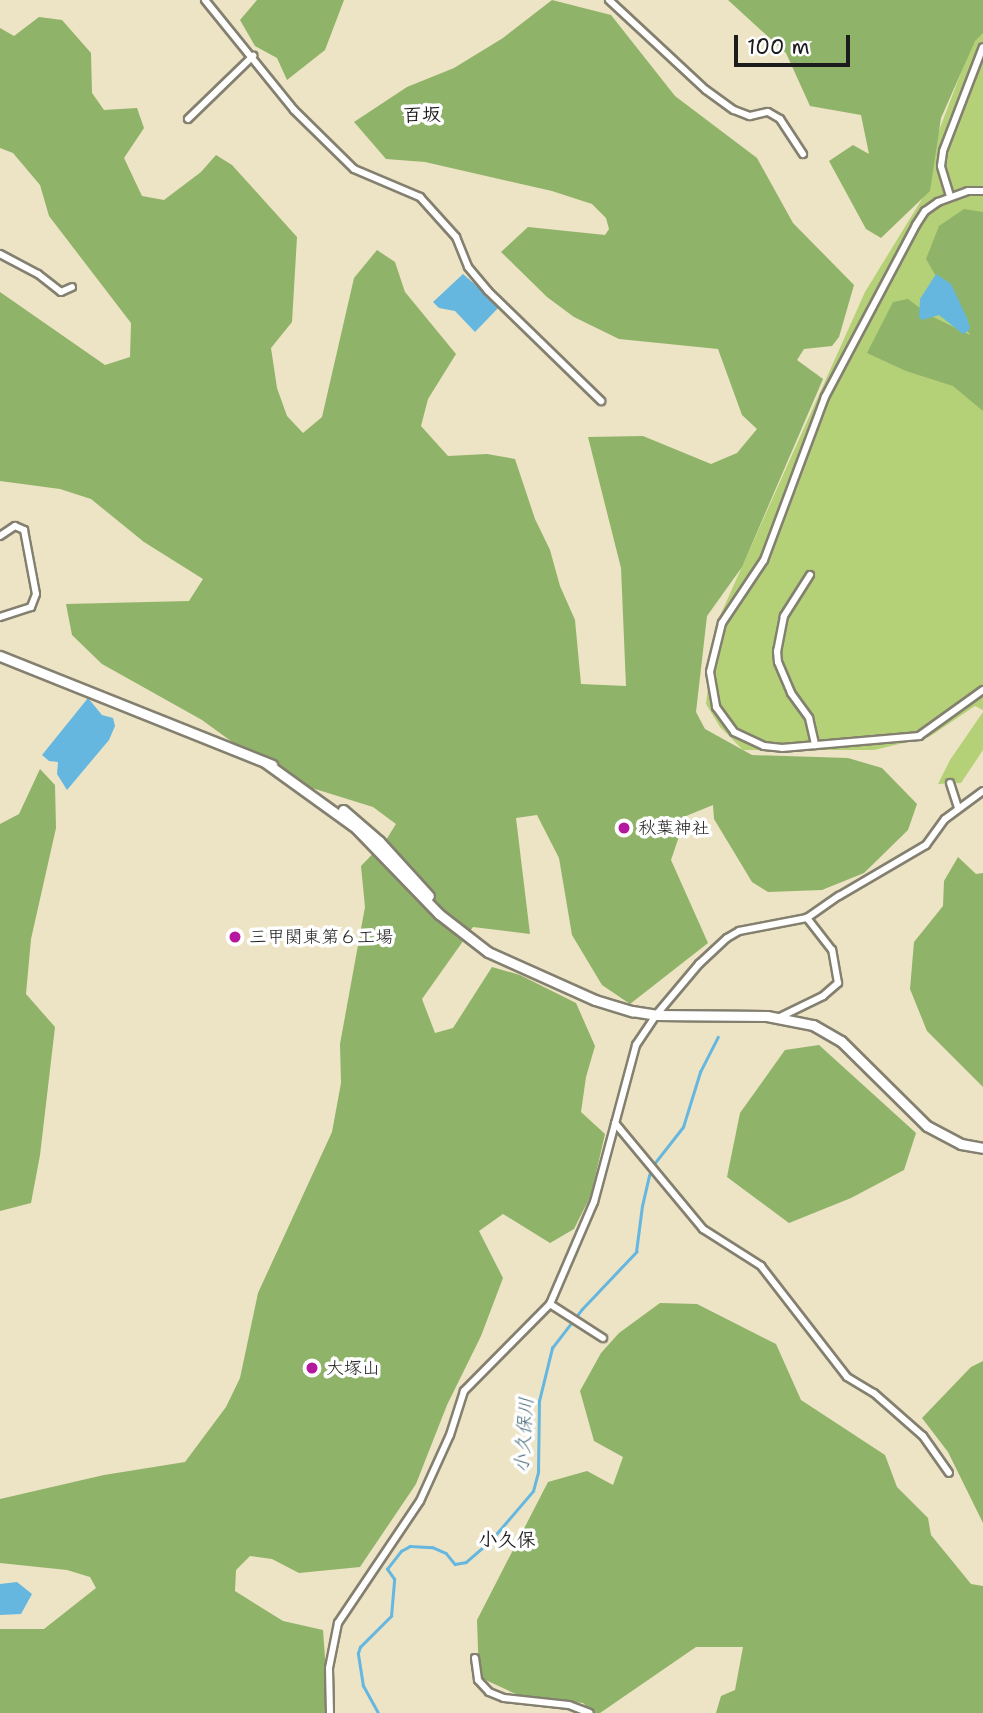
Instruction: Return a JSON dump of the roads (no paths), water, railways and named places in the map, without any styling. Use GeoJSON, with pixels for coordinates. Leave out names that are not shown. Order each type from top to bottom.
{"type":"FeatureCollection","features":[{"type":"Feature","properties":{"kind":"street"},"geometry":{"type":"LineString","coordinates":[[205,0],[294,110],[354,169],[420,197],[456,237],[460,253],[468,267],[488,291],[601,401]]}},
{"type":"Feature","properties":{"kind":"street"},"geometry":{"type":"LineString","coordinates":[[609,0],[706,90],[734,110],[750,116],[768,112],[780,119],[803,154]]}},
{"type":"Feature","properties":{"kind":"street"},"geometry":{"type":"LineString","coordinates":[[950,196],[941,166],[943,150],[983,47]]}},
{"type":"Feature","properties":{"kind":"street"},"geometry":{"type":"LineString","coordinates":[[188,119],[253,56]]}},
{"type":"Feature","properties":{"kind":"street"},"geometry":{"type":"LineString","coordinates":[[983,191],[950,196],[925,211],[916,225],[825,397],[764,560],[729,610],[718,638],[710,672],[716,706],[734,732],[764,746],[814,745],[919,736],[983,690]]}},
{"type":"Feature","properties":{"kind":"street"},"geometry":{"type":"LineString","coordinates":[[0,254],[38,274],[61,292],[72,287]]}},
{"type":"Feature","properties":{"kind":"street"},"geometry":{"type":"LineString","coordinates":[[0,536],[15,526],[24,530],[36,594],[31,607],[0,617]]}},
{"type":"Feature","properties":{"kind":"street"},"geometry":{"type":"LineString","coordinates":[[810,575],[784,616],[777,651],[778,662],[792,693],[809,718],[814,745]]}},
{"type":"Feature","properties":{"kind":"street"},"geometry":{"type":"LineString","coordinates":[[0,656],[218,741],[293,776],[361,824],[445,917],[471,940],[498,957],[595,1000],[656,1015],[780,1017],[813,1025],[834,1036],[927,1126],[961,1144],[983,1148]]}},
{"type":"Feature","properties":{"kind":"street"},"geometry":{"type":"LineString","coordinates":[[950,783],[958,808]]}},
{"type":"Feature","properties":{"kind":"street"},"geometry":{"type":"LineString","coordinates":[[330,1713],[329,1668],[338,1623],[420,1501],[450,1435],[464,1391],[550,1304],[594,1202],[636,1045],[656,1015],[699,964],[727,938],[749,928],[807,918],[926,845],[945,819],[983,790]]}},
{"type":"Feature","properties":{"kind":"street"},"geometry":{"type":"LineString","coordinates":[[780,1017],[823,996],[838,983],[832,950],[807,918]]}},
{"type":"Feature","properties":{"kind":"street"},"geometry":{"type":"LineString","coordinates":[[615,1123],[703,1228],[761,1266],[847,1377],[874,1393],[923,1436],[949,1473]]}},
{"type":"Feature","properties":{"kind":"street"},"geometry":{"type":"LineString","coordinates":[[550,1304],[603,1338]]}},
{"type":"Feature","properties":{"kind":"street"},"geometry":{"type":"LineString","coordinates":[[475,1658],[478,1680],[489,1692],[504,1698],[569,1705],[590,1713]]}},
{"type":"Feature","properties":{"kind":"water"},"geometry":{"type":"Polygon","coordinates":[[[463,274],[500,306],[475,332],[455,311],[439,308],[433,302],[463,274]]]}},
{"type":"Feature","properties":{"kind":"water"},"geometry":{"type":"Polygon","coordinates":[[[936,274],[951,284],[967,318],[970,328],[963,334],[939,315],[922,320],[919,317],[920,299],[936,274]]]}},
{"type":"Feature","properties":{"kind":"water"},"geometry":{"type":"Polygon","coordinates":[[[88,698],[102,715],[113,718],[115,726],[109,740],[67,790],[57,774],[58,762],[49,761],[42,755],[88,698]]]}},
{"type":"Feature","properties":{"kind":"water"},"geometry":{"type":"Polygon","coordinates":[[[17,1582],[32,1594],[21,1614],[0,1615],[0,1584],[17,1582]]]}},
{"type":"Feature","properties":{"kind":"waterway","name":"小久保川"},"geometry":{"type":"LineString","coordinates":[[378,1713],[363,1686],[358,1653],[360,1647],[391,1616],[394,1579],[387,1569],[401,1551],[410,1546],[432,1547],[446,1553],[455,1564],[466,1562],[492,1539],[533,1491],[538,1472],[539,1401],[552,1348],[582,1309],[636,1252],[649,1176],[654,1164],[683,1127],[700,1072],[718,1037]]}},
{"type":"Feature","properties":{"kind":"place","name":"秋葉神社"},"geometry":{"type":"Point","coordinates":[624,828]}},
{"type":"Feature","properties":{"kind":"place","name":"三甲関東第６工場"},"geometry":{"type":"Point","coordinates":[235,937]}},
{"type":"Feature","properties":{"kind":"place","name":"大塚山"},"geometry":{"type":"Point","coordinates":[312,1368]}},
{"type":"Feature","properties":{"kind":"district","name":"百坂"},"geometry":{"type":"Point","coordinates":[422,115]}},
{"type":"Feature","properties":{"kind":"district","name":"小久保"},"geometry":{"type":"Point","coordinates":[507,1540]}}]}
